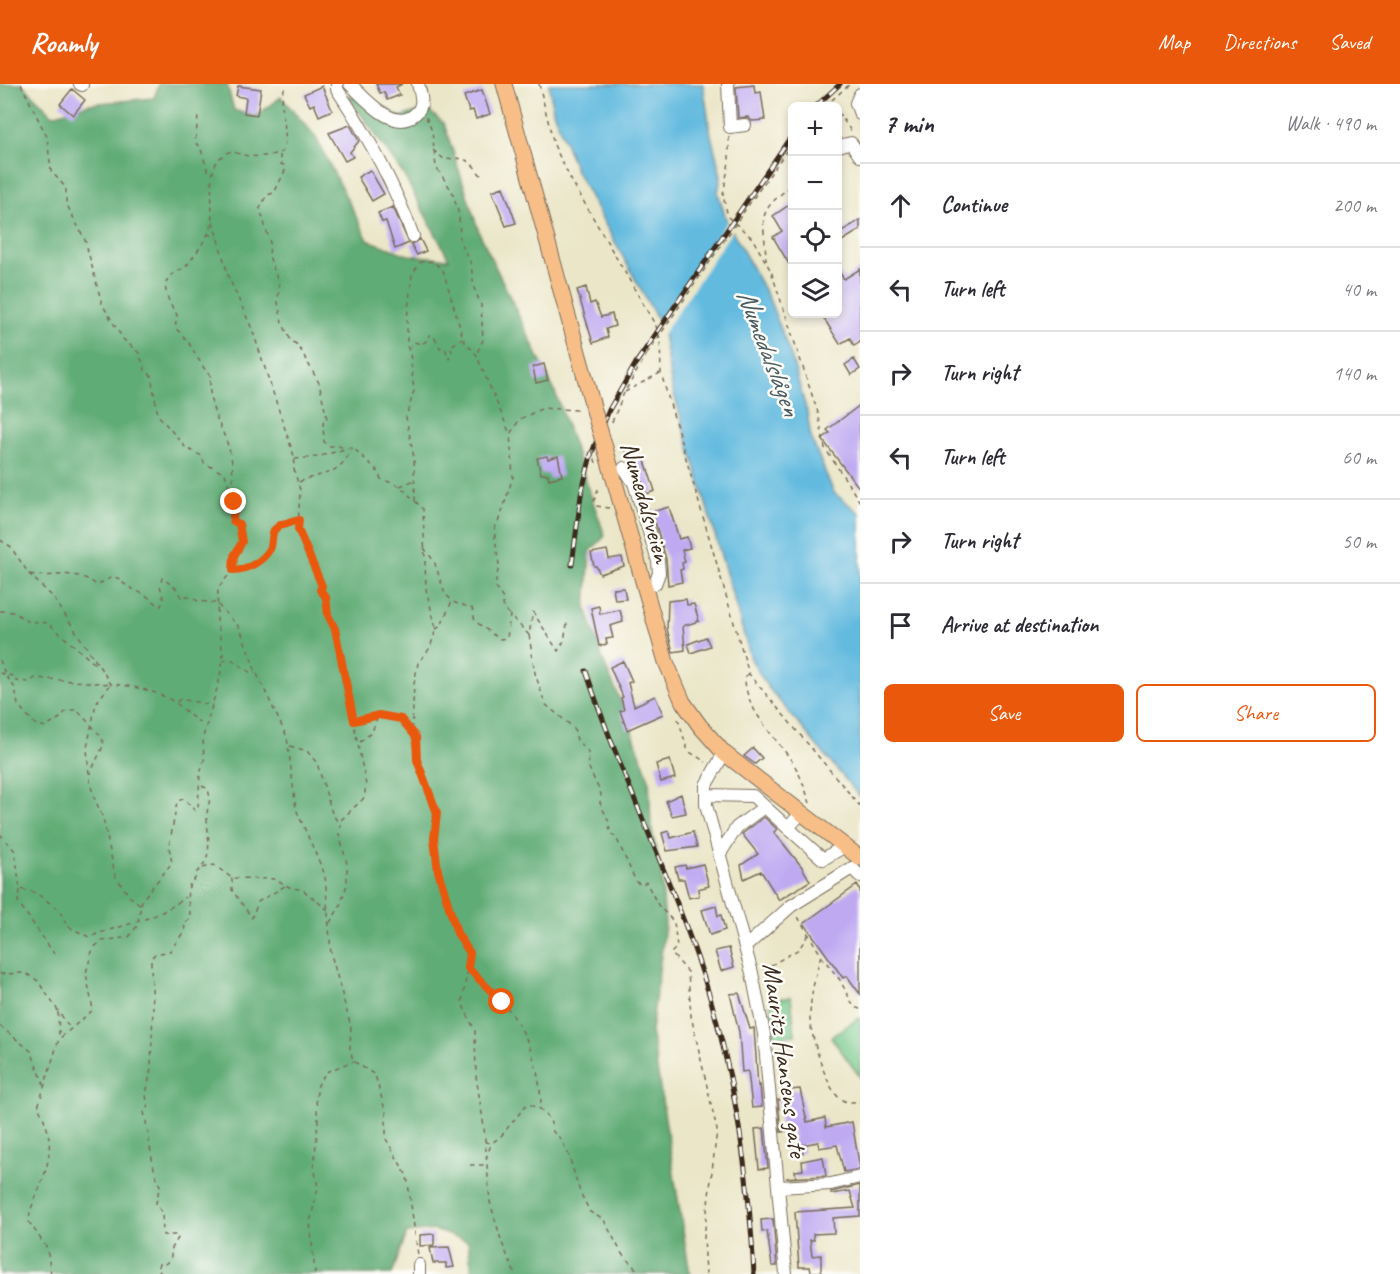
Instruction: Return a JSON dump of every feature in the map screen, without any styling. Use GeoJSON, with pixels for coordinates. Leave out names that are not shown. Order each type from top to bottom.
{"type":"FeatureCollection","features":[{"type":"Feature","properties":{"kind":"main road","name":"Numedalsveien"},"geometry":{"type":"LineString","coordinates":[[504,84],[597,421],[598,447],[645,587],[666,662],[678,692],[700,726],[724,753],[803,807],[860,858]]}},
{"type":"Feature","properties":{"kind":"street"},"geometry":{"type":"LineString","coordinates":[[337,84],[337,89],[371,141],[397,191],[413,236]]}},
{"type":"Feature","properties":{"kind":"street"},"geometry":{"type":"LineString","coordinates":[[350,84],[381,113],[396,120],[409,119],[421,106],[422,98],[418,84]]}},
{"type":"Feature","properties":{"kind":"street"},"geometry":{"type":"LineString","coordinates":[[728,84],[730,127],[746,125]]}},
{"type":"Feature","properties":{"kind":"street"},"geometry":{"type":"LineString","coordinates":[[860,94],[856,103],[860,114]]}},
{"type":"Feature","properties":{"kind":"street"},"geometry":{"type":"LineString","coordinates":[[842,145],[850,143],[860,156]]}},
{"type":"Feature","properties":{"kind":"street"},"geometry":{"type":"LineString","coordinates":[[624,468],[637,493],[658,561],[659,573],[655,584],[645,587]]}},
{"type":"Feature","properties":{"kind":"street","name":"Mauritz Hansens gate"},"geometry":{"type":"LineString","coordinates":[[724,753],[706,785],[706,805],[752,973],[764,1034],[786,1274]]}},
{"type":"Feature","properties":{"kind":"street"},"geometry":{"type":"LineString","coordinates":[[706,795],[753,796],[823,859],[845,846]]}},
{"type":"Feature","properties":{"kind":"street"},"geometry":{"type":"LineString","coordinates":[[719,855],[737,827],[764,807]]}},
{"type":"Feature","properties":{"kind":"street"},"geometry":{"type":"LineString","coordinates":[[788,828],[803,807]]}},
{"type":"Feature","properties":{"kind":"street"},"geometry":{"type":"LineString","coordinates":[[745,947],[791,906],[852,868],[860,876]]}},
{"type":"Feature","properties":{"kind":"street"},"geometry":{"type":"LineString","coordinates":[[779,1187],[831,1184],[860,1178]]}},
{"type":"Feature","properties":{"kind":"path"},"geometry":{"type":"LineString","coordinates":[[21,84],[47,137],[51,171],[66,188],[66,203],[85,240],[102,304],[123,339],[139,353],[145,370],[151,375],[158,415],[186,448],[202,456],[204,463],[225,474],[234,502],[233,521],[239,524],[242,542],[234,556],[233,570],[218,588],[217,604],[222,661],[213,705],[203,737],[204,760],[198,807],[195,811],[184,798],[177,802],[169,847],[172,863],[142,900],[138,923],[129,937],[102,941],[93,948],[86,973],[93,1010],[88,1017],[70,1028],[59,1039]]}},
{"type":"Feature","properties":{"kind":"path"},"geometry":{"type":"LineString","coordinates":[[231,492],[231,453],[220,431],[208,391],[211,377],[200,364],[190,340],[175,328],[177,315],[170,305],[165,289],[169,278],[189,263],[208,234],[212,220],[212,173],[225,153],[232,151],[241,155],[267,157],[279,153],[287,142],[281,112],[286,84]]}},
{"type":"Feature","properties":{"kind":"path"},"geometry":{"type":"LineString","coordinates":[[539,84],[554,145],[570,178],[656,326],[660,339],[661,372],[749,674],[860,806]]}},
{"type":"Feature","properties":{"kind":"path"},"geometry":{"type":"LineString","coordinates":[[830,102],[850,84]]}},
{"type":"Feature","properties":{"kind":"path"},"geometry":{"type":"LineString","coordinates":[[421,106],[432,131],[436,167],[452,191],[459,215],[460,241],[471,264],[474,288],[481,305],[483,340],[476,354]]}},
{"type":"Feature","properties":{"kind":"path"},"geometry":{"type":"LineString","coordinates":[[198,117],[195,143],[200,146],[208,172],[212,173]]}},
{"type":"Feature","properties":{"kind":"path"},"geometry":{"type":"LineString","coordinates":[[842,119],[851,132],[850,143]]}},
{"type":"Feature","properties":{"kind":"path"},"geometry":{"type":"LineString","coordinates":[[730,127],[729,162],[723,195],[728,217],[752,238],[766,262],[818,413],[825,448],[860,502]]}},
{"type":"Feature","properties":{"kind":"path"},"geometry":{"type":"LineString","coordinates":[[612,429],[624,393],[647,354],[788,149]]}},
{"type":"Feature","properties":{"kind":"path"},"geometry":{"type":"LineString","coordinates":[[433,150],[445,160],[459,157],[466,159],[482,177]]}},
{"type":"Feature","properties":{"kind":"path"},"geometry":{"type":"LineString","coordinates":[[279,153],[280,164],[284,165],[285,171],[274,193],[267,195],[260,208],[270,243],[269,256],[279,284],[278,303],[291,341],[298,345],[319,383],[327,419],[323,423],[324,442],[329,446],[340,446],[344,449]]}},
{"type":"Feature","properties":{"kind":"path"},"geometry":{"type":"LineString","coordinates":[[766,262],[766,238],[762,218],[765,209],[788,189]]}},
{"type":"Feature","properties":{"kind":"path"},"geometry":{"type":"LineString","coordinates":[[212,220],[229,278],[252,329],[295,459],[293,466],[298,483],[298,529],[322,586],[320,590],[326,597],[328,615],[335,629],[366,785],[364,798],[341,819],[339,834],[347,864],[347,885],[339,908],[329,924]]}},
{"type":"Feature","properties":{"kind":"path"},"geometry":{"type":"LineString","coordinates":[[208,234],[218,238]]}},
{"type":"Feature","properties":{"kind":"path"},"geometry":{"type":"LineString","coordinates":[[415,501],[416,479],[412,439],[406,417],[414,391],[407,319],[410,282],[414,267],[421,262],[432,261],[443,270],[463,337],[470,350],[476,354],[510,434],[513,477],[494,530],[499,565],[495,586],[503,599],[503,608],[529,635]]}},
{"type":"Feature","properties":{"kind":"path"},"geometry":{"type":"LineString","coordinates":[[409,350],[413,342],[422,344],[429,339],[429,335],[434,336],[440,348],[445,348],[448,359],[452,351],[450,347],[463,337]]}},
{"type":"Feature","properties":{"kind":"path"},"geometry":{"type":"LineString","coordinates":[[624,393],[661,372]]}},
{"type":"Feature","properties":{"kind":"path"},"geometry":{"type":"LineString","coordinates":[[510,434],[520,419],[543,408],[581,410]]}},
{"type":"Feature","properties":{"kind":"path"},"geometry":{"type":"LineString","coordinates":[[295,459],[318,457],[352,447]]}},
{"type":"Feature","properties":{"kind":"path"},"geometry":{"type":"LineString","coordinates":[[298,483],[327,475],[345,463],[352,447]]}},
{"type":"Feature","properties":{"kind":"path"},"geometry":{"type":"LineString","coordinates":[[352,447],[376,469],[381,479],[400,486],[423,509],[426,589],[435,629],[430,648],[418,663],[414,684],[412,730]]}},
{"type":"Feature","properties":{"kind":"path"},"geometry":{"type":"LineString","coordinates":[[597,466],[598,447]]}},
{"type":"Feature","properties":{"kind":"path"},"geometry":{"type":"LineString","coordinates":[[400,486],[416,479]]}},
{"type":"Feature","properties":{"kind":"path"},"geometry":{"type":"LineString","coordinates":[[598,489],[594,496],[597,506],[610,508]]}},
{"type":"Feature","properties":{"kind":"path"},"geometry":{"type":"LineString","coordinates":[[233,570],[244,570],[258,561],[270,549],[274,530],[280,525],[299,520]]}},
{"type":"Feature","properties":{"kind":"path"},"geometry":{"type":"LineString","coordinates":[[0,540],[16,553],[29,574],[53,597],[111,684]]}},
{"type":"Feature","properties":{"kind":"path"},"geometry":{"type":"LineString","coordinates":[[423,547],[434,561],[445,594],[452,600],[472,608],[475,621],[499,639],[507,638],[510,615]]}},
{"type":"Feature","properties":{"kind":"path"},"geometry":{"type":"LineString","coordinates":[[29,574],[48,576],[68,572],[97,585],[112,577],[118,578],[124,586],[141,591],[160,607],[164,600],[160,586],[162,579],[176,588],[181,597],[187,596],[198,601],[217,604],[240,628],[256,672],[287,736],[296,809],[325,875],[331,954],[351,1028],[350,1047],[353,1061],[375,1075],[386,1113],[386,1139],[407,1176],[416,1228],[419,1269]]}},
{"type":"Feature","properties":{"kind":"path"},"geometry":{"type":"LineString","coordinates":[[435,629],[441,626],[452,600]]}},
{"type":"Feature","properties":{"kind":"path"},"geometry":{"type":"LineString","coordinates":[[0,611],[14,612],[27,621],[48,623],[97,665]]}},
{"type":"Feature","properties":{"kind":"path"},"geometry":{"type":"LineString","coordinates":[[568,619],[564,641],[558,651],[532,612],[529,635],[535,674],[545,704],[574,728],[578,740],[588,752],[589,768],[601,794],[600,803],[609,822],[610,832],[616,837],[636,882],[642,885],[646,882],[658,905],[674,922],[677,946],[671,952],[688,972],[691,1016],[717,1130],[704,1237],[706,1274]]}},
{"type":"Feature","properties":{"kind":"path"},"geometry":{"type":"LineString","coordinates":[[222,661],[231,659],[251,674],[256,672]]}},
{"type":"Feature","properties":{"kind":"path"},"geometry":{"type":"LineString","coordinates":[[0,660],[5,674],[15,688],[18,705],[35,724],[46,727],[60,718],[67,710],[77,710],[92,727],[104,744],[89,775]]}},
{"type":"Feature","properties":{"kind":"path"},"geometry":{"type":"LineString","coordinates":[[0,673],[13,676],[16,681],[30,682],[35,678],[132,686],[176,703],[196,721],[206,724]]}},
{"type":"Feature","properties":{"kind":"path"},"geometry":{"type":"LineString","coordinates":[[749,674],[745,677],[744,688],[764,724],[794,765],[805,790],[809,807],[803,807]]}},
{"type":"Feature","properties":{"kind":"path"},"geometry":{"type":"LineString","coordinates":[[111,684],[96,703],[87,748],[89,775],[116,875],[129,896],[141,905]]}},
{"type":"Feature","properties":{"kind":"path"},"geometry":{"type":"LineString","coordinates":[[176,703],[180,699],[213,705]]}},
{"type":"Feature","properties":{"kind":"path"},"geometry":{"type":"LineString","coordinates":[[354,721],[377,717],[401,719],[416,737],[417,760],[437,813],[434,839],[438,871],[457,933],[470,953],[462,1003],[475,1032],[476,1076],[490,1202],[502,1243],[515,1274]]}},
{"type":"Feature","properties":{"kind":"path"},"geometry":{"type":"LineString","coordinates":[[359,743],[372,732],[377,717]]}},
{"type":"Feature","properties":{"kind":"path"},"geometry":{"type":"LineString","coordinates":[[288,746],[307,751],[317,763],[332,813],[335,821],[340,825]]}},
{"type":"Feature","properties":{"kind":"path"},"geometry":{"type":"LineString","coordinates":[[20,889],[34,892],[59,909],[67,926],[89,937],[116,926],[138,923],[175,906],[186,897],[196,873],[202,868],[209,853],[207,815],[211,800],[207,788],[199,786]]}},
{"type":"Feature","properties":{"kind":"path"},"geometry":{"type":"LineString","coordinates":[[0,834],[15,851],[20,889],[18,902],[55,955]]}},
{"type":"Feature","properties":{"kind":"path"},"geometry":{"type":"LineString","coordinates":[[202,868],[214,865],[232,878],[276,879],[303,890],[328,910]]}},
{"type":"Feature","properties":{"kind":"path"},"geometry":{"type":"LineString","coordinates":[[232,878],[232,890],[252,918],[258,902],[286,885]]}},
{"type":"Feature","properties":{"kind":"path"},"geometry":{"type":"LineString","coordinates":[[162,1274],[157,1269],[159,1264],[171,1259],[171,1250],[178,1238],[177,1235],[163,1235],[162,1213],[156,1203],[160,1185],[156,1180],[153,1151],[146,1131],[144,1112],[148,1106],[146,1095],[151,1068],[151,958],[155,954],[170,951],[185,930],[184,924],[190,919],[186,897]]}},
{"type":"Feature","properties":{"kind":"path"},"geometry":{"type":"LineString","coordinates":[[791,906],[821,955],[840,980],[854,1007],[860,1009]]}},
{"type":"Feature","properties":{"kind":"path"},"geometry":{"type":"LineString","coordinates":[[752,973],[781,961],[799,949],[808,934]]}},
{"type":"Feature","properties":{"kind":"path"},"geometry":{"type":"LineString","coordinates":[[821,955],[811,1000],[810,1020],[815,1047],[836,1096],[847,1102],[860,1101]]}},
{"type":"Feature","properties":{"kind":"path"},"geometry":{"type":"LineString","coordinates":[[468,968],[502,1002],[534,1052],[541,1109],[553,1125],[553,1132],[560,1138],[576,1174],[580,1192],[590,1212],[604,1220],[622,1254],[641,1274]]}},
{"type":"Feature","properties":{"kind":"path"},"geometry":{"type":"LineString","coordinates":[[0,974],[26,973],[37,980],[70,1028]]}},
{"type":"Feature","properties":{"kind":"path"},"geometry":{"type":"LineString","coordinates":[[51,1274],[46,1248],[30,1222],[30,1211],[51,1144],[48,1127],[38,1107],[59,1039],[58,1011]]}},
{"type":"Feature","properties":{"kind":"path"},"geometry":{"type":"LineString","coordinates":[[0,1026],[31,1051],[45,1088]]}},
{"type":"Feature","properties":{"kind":"path"},"geometry":{"type":"LineString","coordinates":[[315,1274],[310,1222],[318,1188],[314,1166],[318,1085],[326,1072],[353,1061]]}},
{"type":"Feature","properties":{"kind":"path"},"geometry":{"type":"LineString","coordinates":[[486,1160],[492,1143],[501,1136],[527,1104],[541,1109]]}},
{"type":"Feature","properties":{"kind":"path"},"geometry":{"type":"LineString","coordinates":[[485,1142],[492,1143]]}},
{"type":"Feature","properties":{"kind":"path"},"geometry":{"type":"LineString","coordinates":[[470,1165],[486,1165]]}},
{"type":"Feature","properties":{"kind":"green space"},"geometry":{"type":"Polygon","coordinates":[[[0,84],[22,84],[53,115],[89,104],[154,98],[159,84],[227,84],[234,110],[255,117],[281,97],[315,136],[368,240],[408,255],[449,259],[403,174],[348,96],[371,99],[400,117],[427,109],[444,124],[479,232],[555,392],[605,536],[590,551],[586,608],[604,663],[627,716],[649,779],[651,827],[661,872],[665,925],[651,1031],[690,1274],[472,1274],[468,1241],[434,1230],[407,1233],[392,1274],[0,1274],[0,84]]]}},
{"type":"Feature","properties":{"kind":"green space"},"geometry":{"type":"Polygon","coordinates":[[[791,997],[795,1035],[774,1037],[770,1000],[791,997]]]}},
{"type":"Feature","properties":{"kind":"green space"},"geometry":{"type":"Polygon","coordinates":[[[860,1019],[860,1077],[831,1037],[860,1019]]]}},
{"type":"Feature","properties":{"kind":"water","name":"Numedalslågen"},"geometry":{"type":"Polygon","coordinates":[[[549,84],[703,84],[711,135],[721,176],[718,193],[726,219],[770,301],[791,356],[807,412],[811,438],[834,493],[860,513],[860,797],[767,686],[751,659],[672,387],[662,328],[576,171],[553,111],[549,84]]]}},
{"type":"Feature","properties":{"kind":"pier"},"geometry":{"type":"Polygon","coordinates":[[[729,219],[734,228],[661,337],[657,325],[729,219]]]}},
{"type":"Feature","properties":{"kind":"building"},"geometry":{"type":"Polygon","coordinates":[[[376,84],[402,84],[396,87],[400,95],[387,100],[384,92],[380,93],[376,84]]]}},
{"type":"Feature","properties":{"kind":"building"},"geometry":{"type":"Polygon","coordinates":[[[754,85],[755,93],[761,92],[765,120],[752,121],[748,117],[738,118],[736,87],[754,85]]]}},
{"type":"Feature","properties":{"kind":"building"},"geometry":{"type":"Polygon","coordinates":[[[238,86],[261,89],[257,115],[244,113],[246,98],[236,96],[238,86]]]}},
{"type":"Feature","properties":{"kind":"building"},"geometry":{"type":"Polygon","coordinates":[[[322,86],[332,110],[319,116],[314,104],[310,106],[304,94],[322,86]]]}},
{"type":"Feature","properties":{"kind":"building"},"geometry":{"type":"Polygon","coordinates":[[[72,89],[85,100],[73,115],[60,104],[72,89]]]}},
{"type":"Feature","properties":{"kind":"building"},"geometry":{"type":"Polygon","coordinates":[[[482,90],[490,114],[476,119],[473,110],[469,111],[464,96],[482,90]]]}},
{"type":"Feature","properties":{"kind":"building"},"geometry":{"type":"Polygon","coordinates":[[[350,125],[359,141],[350,152],[353,157],[345,161],[329,133],[350,125]]]}},
{"type":"Feature","properties":{"kind":"building"},"geometry":{"type":"Polygon","coordinates":[[[370,170],[384,194],[372,201],[358,177],[370,170]]]}},
{"type":"Feature","properties":{"kind":"building"},"geometry":{"type":"Polygon","coordinates":[[[503,187],[516,223],[506,226],[492,191],[503,187]]]}},
{"type":"Feature","properties":{"kind":"building"},"geometry":{"type":"Polygon","coordinates":[[[788,206],[788,262],[773,237],[782,231],[773,216],[788,206]]]}},
{"type":"Feature","properties":{"kind":"building"},"geometry":{"type":"Polygon","coordinates":[[[393,207],[409,243],[395,249],[386,221],[382,222],[378,213],[393,207]]]}},
{"type":"Feature","properties":{"kind":"building"},"geometry":{"type":"Polygon","coordinates":[[[860,220],[860,230],[842,241],[842,231],[860,220]]]}},
{"type":"Feature","properties":{"kind":"building"},"geometry":{"type":"Polygon","coordinates":[[[420,239],[426,251],[417,255],[411,244],[420,239]]]}},
{"type":"Feature","properties":{"kind":"building"},"geometry":{"type":"Polygon","coordinates":[[[860,269],[860,342],[854,346],[850,338],[840,344],[824,318],[842,318],[842,276],[844,279],[860,269]]]}},
{"type":"Feature","properties":{"kind":"building"},"geometry":{"type":"Polygon","coordinates":[[[586,287],[590,304],[595,302],[601,317],[612,314],[615,326],[606,329],[608,337],[593,343],[577,290],[586,287]]]}},
{"type":"Feature","properties":{"kind":"building"},"geometry":{"type":"Polygon","coordinates":[[[854,359],[860,369],[851,375],[845,365],[854,359]]]}},
{"type":"Feature","properties":{"kind":"building"},"geometry":{"type":"Polygon","coordinates":[[[544,364],[548,380],[536,383],[533,367],[544,364]]]}},
{"type":"Feature","properties":{"kind":"building"},"geometry":{"type":"Polygon","coordinates":[[[860,405],[860,489],[822,439],[830,433],[827,430],[860,405]]]}},
{"type":"Feature","properties":{"kind":"building"},"geometry":{"type":"Polygon","coordinates":[[[635,448],[638,457],[644,458],[655,491],[646,494],[641,479],[625,452],[635,448]]]}},
{"type":"Feature","properties":{"kind":"building"},"geometry":{"type":"Polygon","coordinates":[[[547,456],[548,459],[558,456],[562,476],[549,479],[548,474],[541,474],[537,458],[547,456]]]}},
{"type":"Feature","properties":{"kind":"building"},"geometry":{"type":"Polygon","coordinates":[[[669,507],[679,539],[687,537],[690,548],[682,550],[685,562],[682,563],[683,569],[680,570],[682,582],[668,585],[666,559],[652,512],[669,507]]]}},
{"type":"Feature","properties":{"kind":"building"},"geometry":{"type":"Polygon","coordinates":[[[607,550],[609,559],[622,557],[624,566],[600,574],[594,566],[591,553],[607,550]]]}},
{"type":"Feature","properties":{"kind":"building"},"geometry":{"type":"Polygon","coordinates":[[[624,588],[626,599],[615,600],[613,589],[624,588]]]}},
{"type":"Feature","properties":{"kind":"building"},"geometry":{"type":"Polygon","coordinates":[[[686,599],[687,605],[694,604],[699,621],[683,626],[685,650],[673,652],[667,629],[668,601],[686,599]]]}},
{"type":"Feature","properties":{"kind":"building"},"geometry":{"type":"Polygon","coordinates":[[[599,606],[600,614],[620,610],[623,622],[610,626],[613,638],[606,639],[607,644],[599,646],[591,608],[599,606]]]}},
{"type":"Feature","properties":{"kind":"building"},"geometry":{"type":"Polygon","coordinates":[[[706,637],[710,646],[691,653],[688,644],[706,637]]]}},
{"type":"Feature","properties":{"kind":"building"},"geometry":{"type":"Polygon","coordinates":[[[623,661],[632,681],[628,683],[634,706],[655,696],[663,714],[627,730],[620,711],[624,710],[621,698],[623,697],[610,667],[623,661]]]}},
{"type":"Feature","properties":{"kind":"building"},"geometry":{"type":"Polygon","coordinates":[[[753,748],[762,758],[755,764],[744,756],[753,748]]]}},
{"type":"Feature","properties":{"kind":"building"},"geometry":{"type":"Polygon","coordinates":[[[670,760],[675,778],[661,782],[656,764],[670,760]]]}},
{"type":"Feature","properties":{"kind":"building"},"geometry":{"type":"Polygon","coordinates":[[[681,794],[686,813],[672,816],[666,801],[681,794]]]}},
{"type":"Feature","properties":{"kind":"building"},"geometry":{"type":"Polygon","coordinates":[[[764,817],[777,829],[774,832],[802,867],[810,881],[779,900],[761,871],[744,879],[741,865],[758,854],[742,834],[764,817]]]}},
{"type":"Feature","properties":{"kind":"building"},"geometry":{"type":"Polygon","coordinates":[[[669,831],[671,838],[693,832],[697,847],[667,851],[662,833],[669,831]]]}},
{"type":"Feature","properties":{"kind":"building"},"geometry":{"type":"Polygon","coordinates":[[[703,864],[709,886],[698,889],[699,896],[689,898],[684,879],[678,879],[675,867],[685,865],[686,868],[703,864]]]}},
{"type":"Feature","properties":{"kind":"building"},"geometry":{"type":"Polygon","coordinates":[[[857,885],[860,890],[860,994],[847,976],[843,978],[804,923],[857,885]]]}},
{"type":"Feature","properties":{"kind":"building"},"geometry":{"type":"Polygon","coordinates":[[[716,906],[725,930],[710,935],[702,910],[716,906]]]}},
{"type":"Feature","properties":{"kind":"building"},"geometry":{"type":"Polygon","coordinates":[[[729,948],[734,967],[721,971],[715,951],[729,948]]]}},
{"type":"Feature","properties":{"kind":"building"},"geometry":{"type":"Polygon","coordinates":[[[739,993],[750,1029],[754,1028],[758,1086],[760,1085],[762,1107],[752,1108],[748,1071],[742,1072],[739,1032],[730,994],[739,993]]]}},
{"type":"Feature","properties":{"kind":"building"},"geometry":{"type":"Polygon","coordinates":[[[800,1089],[807,1122],[825,1118],[826,1127],[852,1122],[860,1169],[844,1172],[837,1145],[819,1148],[818,1142],[802,1145],[803,1153],[795,1154],[792,1130],[781,1132],[778,1100],[792,1098],[790,1090],[800,1089]]]}},
{"type":"Feature","properties":{"kind":"building"},"geometry":{"type":"Polygon","coordinates":[[[764,1128],[768,1168],[759,1169],[755,1129],[764,1128]]]}},
{"type":"Feature","properties":{"kind":"building"},"geometry":{"type":"Polygon","coordinates":[[[823,1157],[826,1176],[786,1178],[796,1177],[795,1171],[803,1170],[802,1161],[823,1157]]]}},
{"type":"Feature","properties":{"kind":"building"},"geometry":{"type":"Polygon","coordinates":[[[860,1185],[860,1216],[833,1218],[834,1233],[813,1234],[814,1240],[810,1240],[812,1256],[821,1255],[821,1272],[811,1272],[810,1267],[799,1267],[795,1212],[855,1208],[850,1191],[831,1194],[831,1192],[860,1185]]]}},
{"type":"Feature","properties":{"kind":"building"},"geometry":{"type":"Polygon","coordinates":[[[773,1219],[777,1266],[772,1266],[767,1231],[762,1232],[761,1220],[773,1219]]]}},
{"type":"Feature","properties":{"kind":"building"},"geometry":{"type":"Polygon","coordinates":[[[434,1234],[434,1245],[420,1246],[420,1235],[434,1234]]]}},
{"type":"Feature","properties":{"kind":"building"},"geometry":{"type":"Polygon","coordinates":[[[449,1247],[454,1267],[446,1268],[446,1263],[433,1263],[430,1248],[449,1247]]]}},
{"type":"Feature","properties":{"kind":"railway"},"geometry":{"type":"LineString","coordinates":[[820,102],[840,84]]}},
{"type":"Feature","properties":{"kind":"railway"},"geometry":{"type":"LineString","coordinates":[[572,565],[581,495],[591,455],[609,410],[636,363],[788,141]]}},
{"type":"Feature","properties":{"kind":"railway"},"geometry":{"type":"LineString","coordinates":[[586,671],[599,710],[691,939],[715,1014],[739,1124],[754,1274]]}},
{"type":"Feature","properties":{"kind":"route"},"geometry":{"type":"LineString","coordinates":[[234,502],[233,521],[239,524],[242,542],[234,556],[233,570],[244,570],[258,561],[270,549],[274,530],[280,525],[299,520],[298,529],[322,586],[320,590],[326,597],[328,615],[335,629],[338,655],[354,721],[379,715],[401,719],[416,737],[417,760],[437,813],[434,839],[438,871],[457,933],[470,953],[468,968],[502,1002]]}}]}
